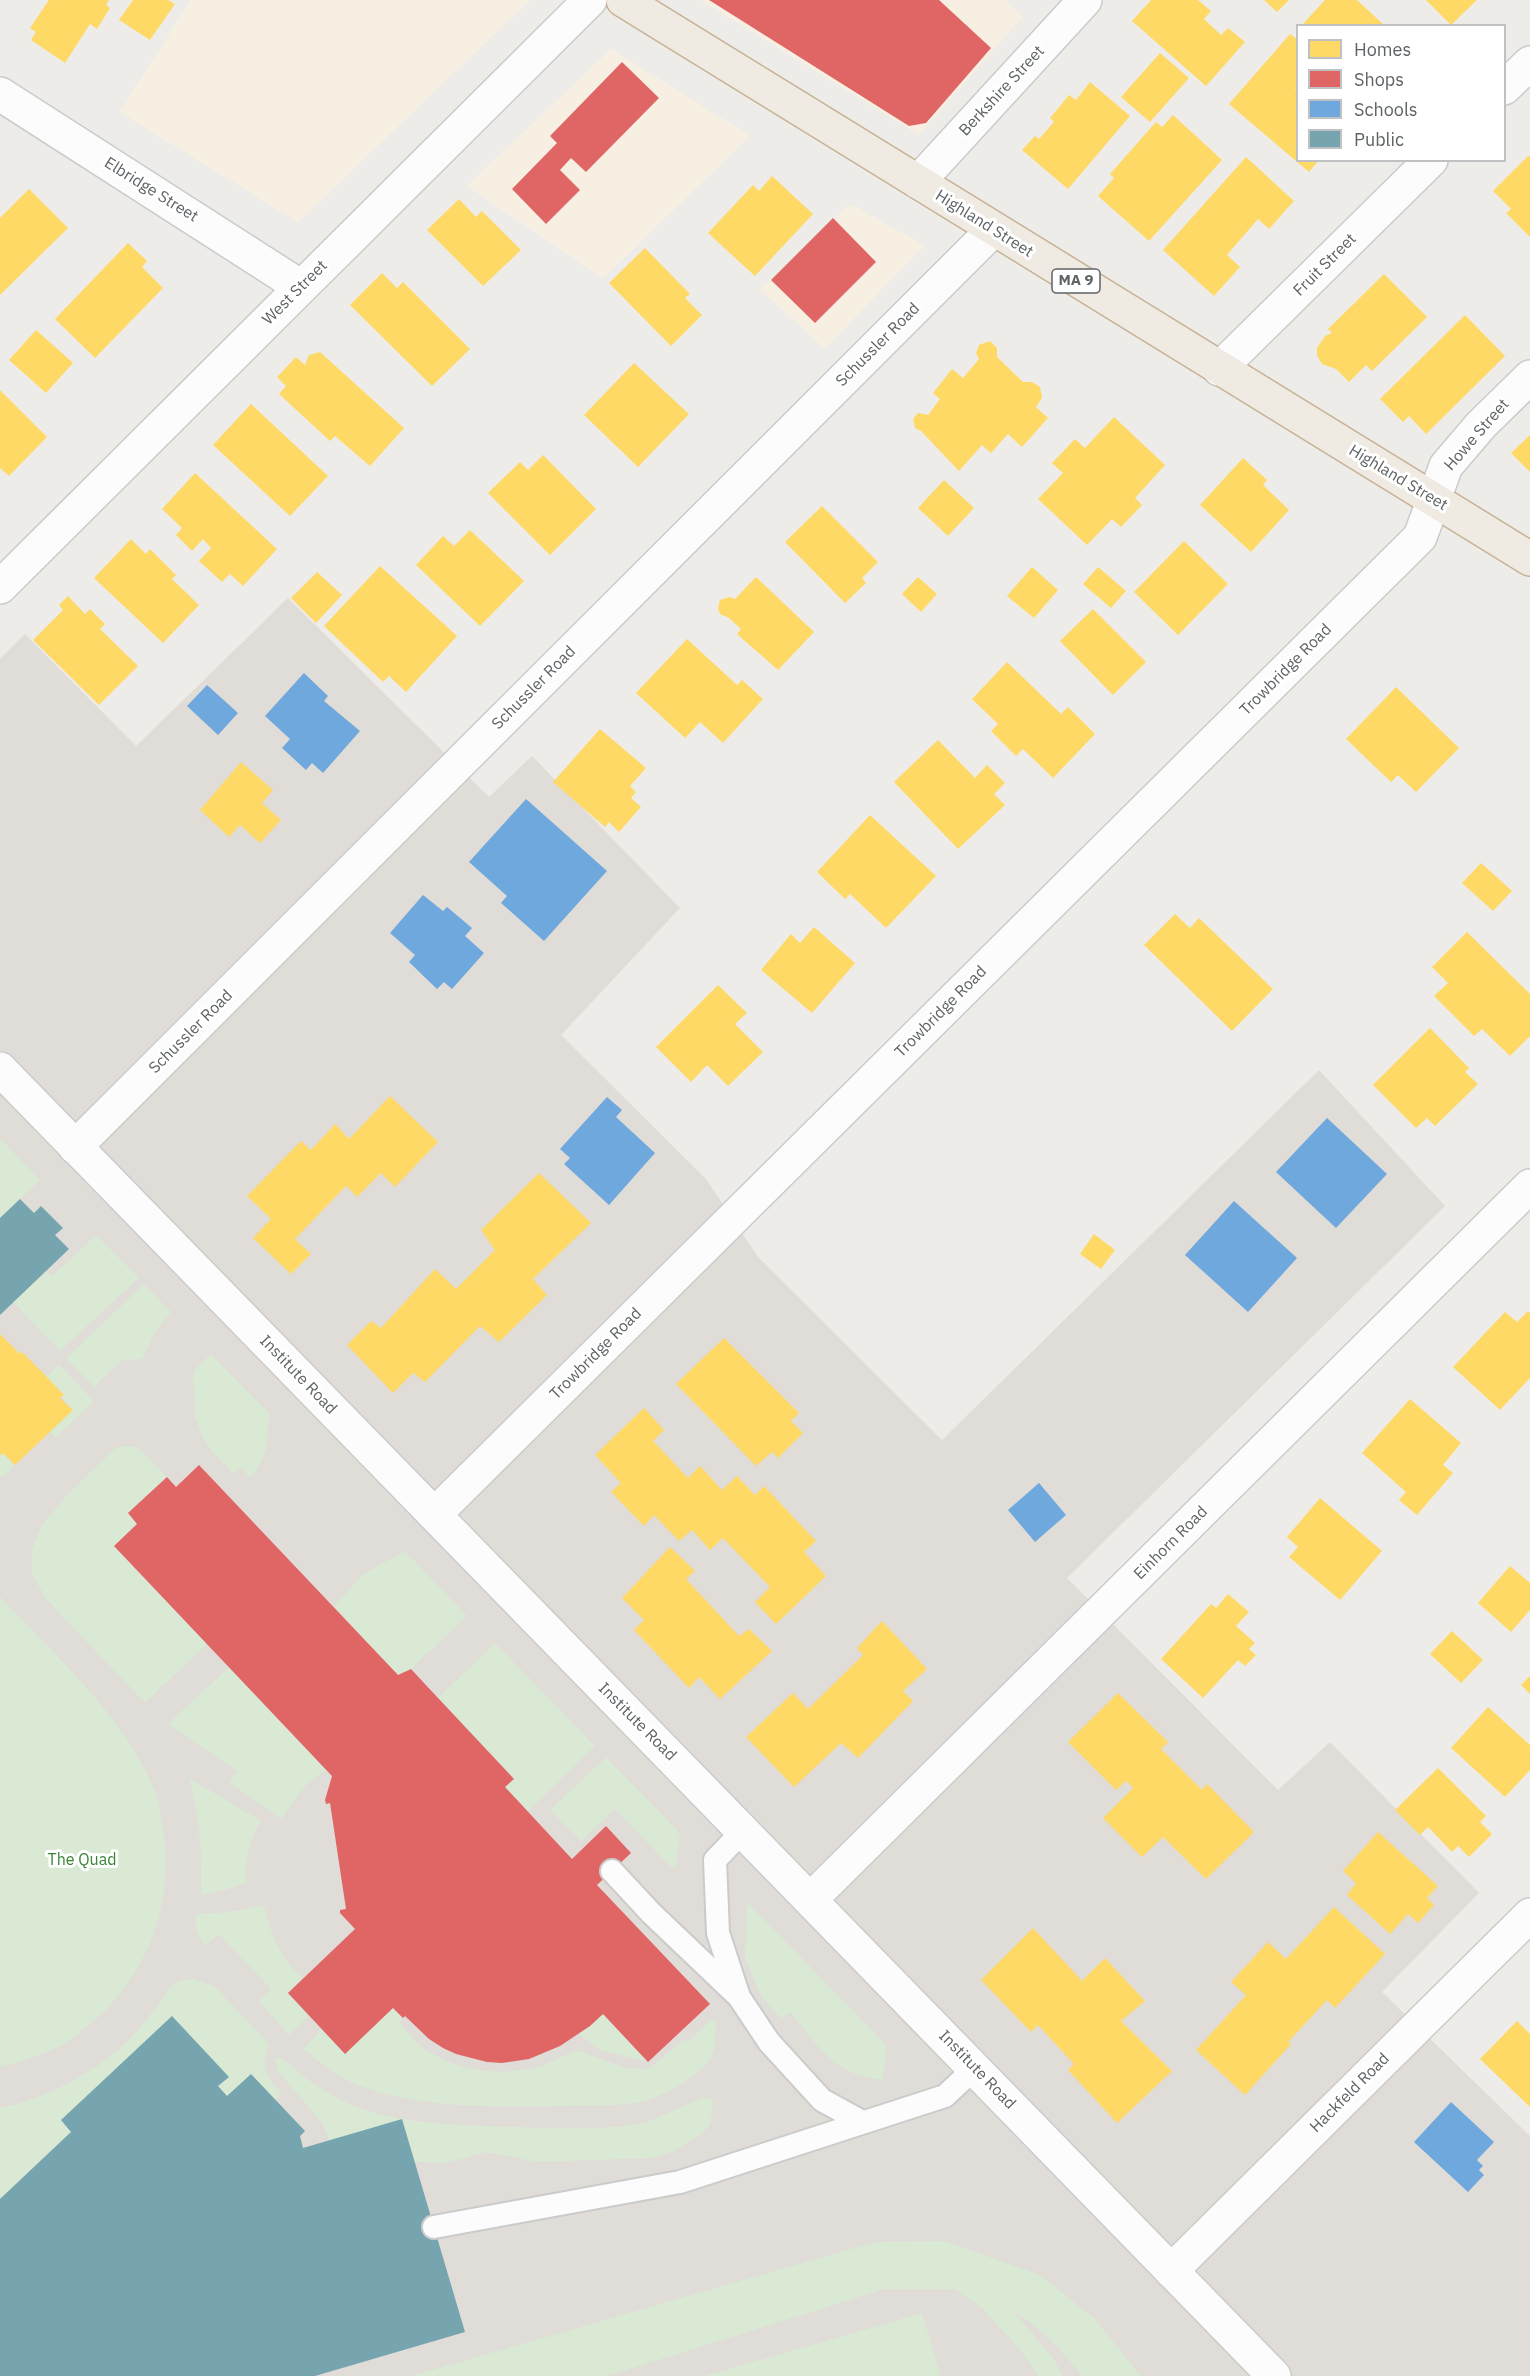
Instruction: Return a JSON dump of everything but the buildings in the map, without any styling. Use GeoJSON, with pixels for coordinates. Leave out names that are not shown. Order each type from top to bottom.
{"type":"FeatureCollection","features":[{"type":"Feature","properties":{"kind":"highway","name":"Highland Street"},"geometry":{"type":"LineString","coordinates":[[623,0],[1530,559]]}},
{"type":"Feature","properties":{"kind":"street","name":"West Street"},"geometry":{"type":"LineString","coordinates":[[0,587],[590,0]]}},
{"type":"Feature","properties":{"kind":"street","name":"Berkshire Street"},"geometry":{"type":"LineString","coordinates":[[918,182],[1085,0]]}},
{"type":"Feature","properties":{"kind":"street"},"geometry":{"type":"LineString","coordinates":[[1506,86],[1530,63]]}},
{"type":"Feature","properties":{"kind":"street","name":"Elbridge Street"},"geometry":{"type":"LineString","coordinates":[[0,94],[301,287]]}},
{"type":"Feature","properties":{"kind":"street","name":"Fruit Street"},"geometry":{"type":"LineString","coordinates":[[1220,369],[1429,162]]}},
{"type":"Feature","properties":{"kind":"street","name":"Schussler Road"},"geometry":{"type":"LineString","coordinates":[[75,1147],[993,230]]}},
{"type":"Feature","properties":{"kind":"street","name":"Howe Street"},"geometry":{"type":"LineString","coordinates":[[1434,500],[1446,466],[1481,425],[1530,377]]}},
{"type":"Feature","properties":{"kind":"street","name":"Trowbridge Road"},"geometry":{"type":"LineString","coordinates":[[435,1514],[1420,537],[1434,500]]}},
{"type":"Feature","properties":{"kind":"street","name":"Institute Road"},"geometry":{"type":"LineString","coordinates":[[0,1069],[1274,2376]]}},
{"type":"Feature","properties":{"kind":"street","name":"Einhorn Road"},"geometry":{"type":"LineString","coordinates":[[811,1899],[1530,1186]]}},
{"type":"Feature","properties":{"kind":"street","name":"Hackfeld Road"},"geometry":{"type":"LineString","coordinates":[[1171,2271],[1530,1915]]}},
{"type":"Feature","properties":{"kind":"lane"},"geometry":{"type":"LineString","coordinates":[[744,1830],[715,1860],[718,1933],[740,1997],[769,2042],[822,2100],[862,2122]]}},
{"type":"Feature","properties":{"kind":"lane"},"geometry":{"type":"LineString","coordinates":[[612,1871],[651,1913],[740,1997]]}},
{"type":"Feature","properties":{"kind":"lane"},"geometry":{"type":"LineString","coordinates":[[434,2227],[680,2182],[945,2096],[975,2068]]}},
{"type":"Feature","properties":{"kind":"shaded area"},"geometry":{"type":"Polygon","coordinates":[[[191,0],[530,0],[298,222],[120,112],[191,0]]]}},
{"type":"Feature","properties":{"kind":"shaded area"},"geometry":{"type":"Polygon","coordinates":[[[701,0],[1005,0],[1023,16],[919,135],[701,0]]]}},
{"type":"Feature","properties":{"kind":"shaded area"},"geometry":{"type":"Polygon","coordinates":[[[611,49],[750,136],[603,278],[467,186],[611,49]]]}},
{"type":"Feature","properties":{"kind":"shaded area"},"geometry":{"type":"Polygon","coordinates":[[[850,204],[924,245],[825,349],[760,289],[850,204]]]}},
{"type":"Feature","properties":{"kind":"shaded area"},"geometry":{"type":"Polygon","coordinates":[[[288,598],[489,797],[532,756],[680,908],[561,1035],[706,1179],[758,1257],[942,1440],[1319,1070],[1445,1206],[1067,1578],[1278,1790],[1330,1742],[1479,1893],[1382,1992],[1530,2136],[1530,2376],[0,2376],[0,659],[25,634],[136,746],[288,598]]]}},
{"type":"Feature","properties":{"kind":"green space"},"geometry":{"type":"Polygon","coordinates":[[[0,1138],[40,1180],[0,1218],[0,1138]]]}},
{"type":"Feature","properties":{"kind":"green space"},"geometry":{"type":"Polygon","coordinates":[[[96,1235],[139,1278],[60,1351],[13,1302],[46,1271],[52,1276],[96,1235]]]}},
{"type":"Feature","properties":{"kind":"green space"},"geometry":{"type":"Polygon","coordinates":[[[144,1284],[171,1312],[155,1333],[142,1359],[122,1360],[94,1387],[66,1358],[144,1284]]]}},
{"type":"Feature","properties":{"kind":"green space"},"geometry":{"type":"Polygon","coordinates":[[[211,1354],[269,1413],[264,1456],[250,1478],[241,1467],[234,1474],[208,1447],[195,1416],[193,1372],[211,1354]]]}},
{"type":"Feature","properties":{"kind":"green space"},"geometry":{"type":"Polygon","coordinates":[[[59,1364],[94,1401],[56,1438],[50,1432],[72,1410],[46,1377],[59,1364]]]}},
{"type":"Feature","properties":{"kind":"green space"},"geometry":{"type":"Polygon","coordinates":[[[118,1447],[137,1447],[167,1477],[128,1513],[137,1524],[114,1546],[207,1644],[145,1703],[46,1599],[32,1574],[32,1549],[41,1526],[68,1494],[110,1453],[118,1447]]]}},
{"type":"Feature","properties":{"kind":"green space"},"geometry":{"type":"Polygon","coordinates":[[[3,1453],[15,1465],[0,1477],[0,1456],[3,1453]]]}},
{"type":"Feature","properties":{"kind":"green space"},"geometry":{"type":"Polygon","coordinates":[[[405,1551],[467,1616],[411,1669],[398,1675],[334,1607],[362,1575],[405,1551]]]}},
{"type":"Feature","properties":{"kind":"green space","name":"The Quad"},"geometry":{"type":"Polygon","coordinates":[[[0,1597],[106,1710],[140,1760],[158,1799],[165,1851],[165,1879],[154,1934],[143,1959],[128,1983],[110,2005],[68,2042],[35,2057],[0,2067],[0,1597]]]}},
{"type":"Feature","properties":{"kind":"green space"},"geometry":{"type":"Polygon","coordinates":[[[495,1643],[595,1746],[528,1811],[505,1787],[514,1778],[438,1698],[495,1643]]]}},
{"type":"Feature","properties":{"kind":"green space"},"geometry":{"type":"Polygon","coordinates":[[[229,1667],[326,1770],[307,1784],[281,1819],[229,1782],[237,1771],[168,1724],[229,1667]]]}},
{"type":"Feature","properties":{"kind":"green space"},"geometry":{"type":"Polygon","coordinates":[[[606,1757],[680,1833],[676,1866],[673,1869],[615,1809],[581,1841],[550,1810],[606,1757]]]}},
{"type":"Feature","properties":{"kind":"green space"},"geometry":{"type":"Polygon","coordinates":[[[189,1778],[261,1821],[253,1835],[249,1851],[246,1883],[201,1895],[200,1836],[189,1778]]]}},
{"type":"Feature","properties":{"kind":"green space"},"geometry":{"type":"Polygon","coordinates":[[[747,1902],[887,2046],[883,2080],[866,2077],[839,2066],[819,2048],[790,2012],[781,2019],[761,1996],[745,1958],[747,1902]]]}},
{"type":"Feature","properties":{"kind":"green space"},"geometry":{"type":"Polygon","coordinates":[[[264,1905],[277,1944],[288,1962],[302,1978],[288,1993],[309,2016],[289,2035],[259,2001],[271,1989],[219,1934],[206,1946],[196,1927],[197,1914],[230,1912],[264,1905]]]}},
{"type":"Feature","properties":{"kind":"green space"},"geometry":{"type":"Polygon","coordinates":[[[194,1979],[214,1986],[269,2044],[265,2058],[267,2073],[282,2093],[275,2100],[227,2096],[218,2086],[228,2077],[61,2120],[71,2132],[0,2199],[0,2108],[45,2094],[73,2081],[99,2064],[134,2034],[172,1986],[183,1980],[194,1979]]]}},
{"type":"Feature","properties":{"kind":"green space"},"geometry":{"type":"Polygon","coordinates":[[[393,2008],[403,2018],[399,2022],[425,2049],[451,2063],[481,2070],[496,2072],[526,2069],[579,2051],[626,2068],[649,2069],[683,2040],[689,2041],[710,2021],[716,2020],[714,2052],[707,2064],[690,2078],[649,2100],[602,2106],[512,2107],[434,2103],[384,2094],[352,2083],[303,2049],[322,2029],[393,2008]]]}},
{"type":"Feature","properties":{"kind":"green space"},"geometry":{"type":"Polygon","coordinates":[[[603,2014],[648,2062],[600,2050],[579,2034],[603,2014]]]}},
{"type":"Feature","properties":{"kind":"green space"},"geometry":{"type":"Polygon","coordinates":[[[281,2057],[316,2085],[346,2103],[376,2113],[415,2121],[454,2125],[607,2128],[646,2122],[709,2097],[713,2100],[711,2122],[703,2133],[672,2152],[651,2158],[537,2162],[486,2152],[446,2163],[415,2162],[329,2141],[323,2124],[277,2070],[275,2058],[281,2057]]]}},
{"type":"Feature","properties":{"kind":"green space"},"geometry":{"type":"Polygon","coordinates":[[[944,2241],[1040,2275],[1093,2317],[1141,2376],[1081,2376],[1050,2340],[1013,2311],[1053,2358],[1063,2376],[1038,2376],[1021,2351],[983,2309],[955,2289],[885,2289],[607,2376],[411,2376],[875,2242],[944,2241]]]}},
{"type":"Feature","properties":{"kind":"green space"},"geometry":{"type":"Polygon","coordinates":[[[922,2313],[941,2376],[705,2376],[922,2313]]]}}]}
